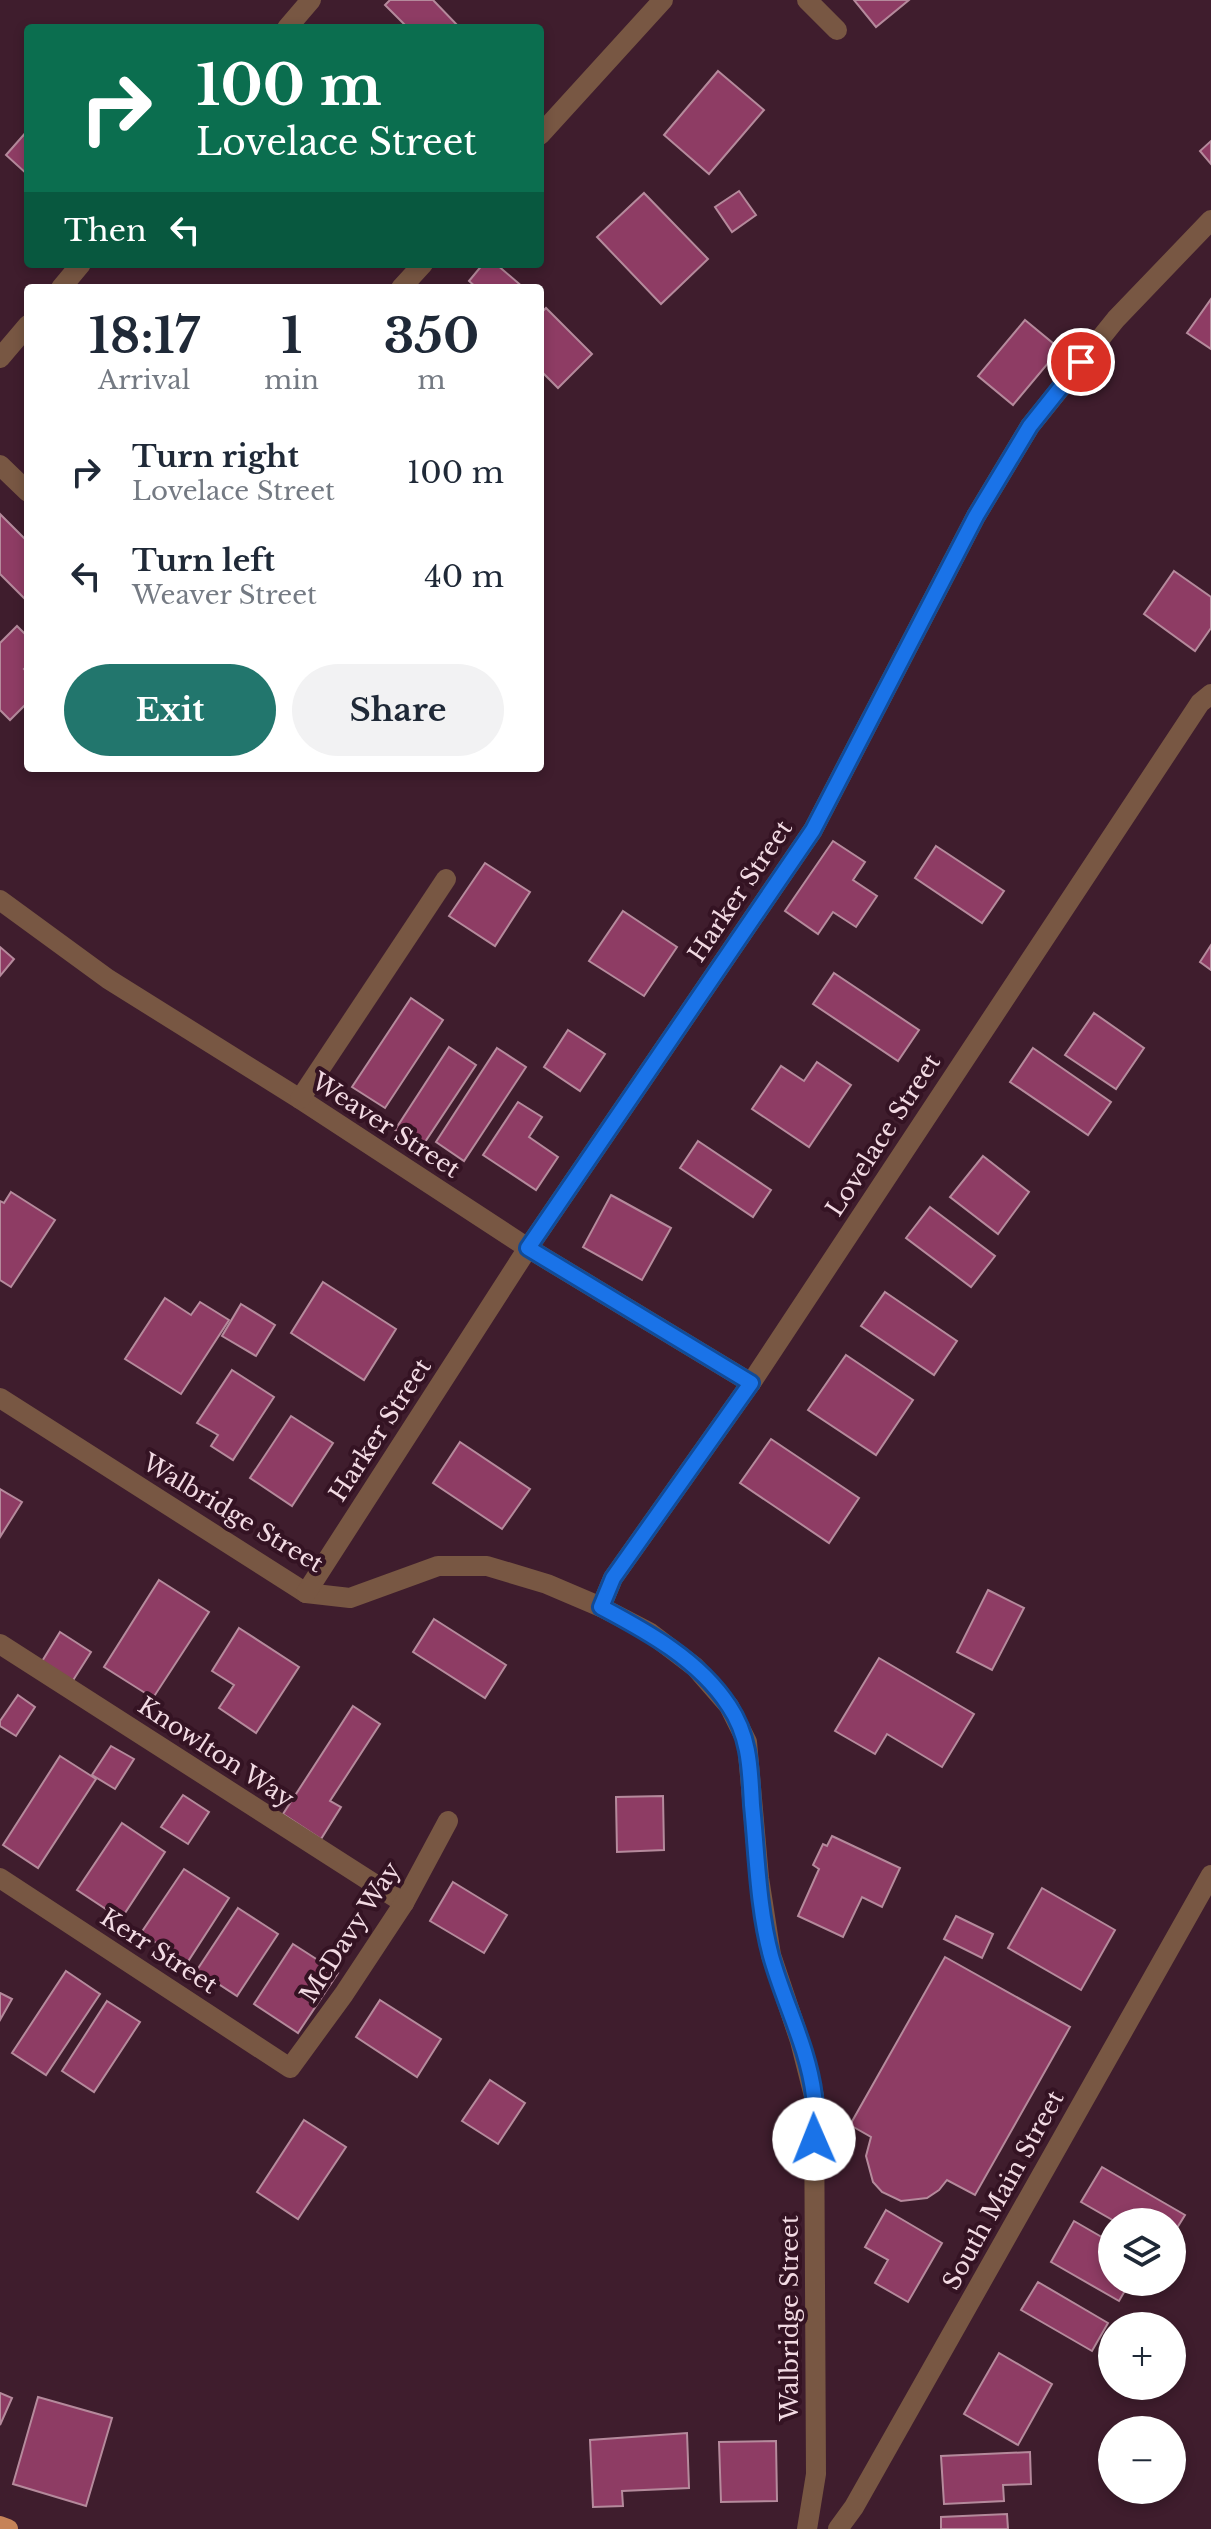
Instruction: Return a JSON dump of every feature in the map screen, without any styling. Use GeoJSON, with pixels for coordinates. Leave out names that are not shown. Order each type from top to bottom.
{"type":"FeatureCollection","features":[{"type":"Feature","properties":{"kind":"main road"},"geometry":{"type":"LineString","coordinates":[[0,2526],[8,2529]]}},
{"type":"Feature","properties":{"kind":"street"},"geometry":{"type":"LineString","coordinates":[[290,24],[311,0]]}},
{"type":"Feature","properties":{"kind":"street"},"geometry":{"type":"LineString","coordinates":[[544,131],[663,0]]}},
{"type":"Feature","properties":{"kind":"street"},"geometry":{"type":"LineString","coordinates":[[807,0],[837,30]]}},
{"type":"Feature","properties":{"kind":"street","name":"Harker Street"},"geometry":{"type":"LineString","coordinates":[[306,1593],[528,1248],[813,830],[976,516],[1030,426],[1116,319],[1211,220]]}},
{"type":"Feature","properties":{"kind":"street"},"geometry":{"type":"LineString","coordinates":[[64,284],[78,268]]}},
{"type":"Feature","properties":{"kind":"street"},"geometry":{"type":"LineString","coordinates":[[405,284],[419,268]]}},
{"type":"Feature","properties":{"kind":"street"},"geometry":{"type":"LineString","coordinates":[[0,358],[24,330]]}},
{"type":"Feature","properties":{"kind":"street"},"geometry":{"type":"LineString","coordinates":[[0,465],[24,488]]}},
{"type":"Feature","properties":{"kind":"street","name":"Lovelace Street"},"geometry":{"type":"LineString","coordinates":[[601,1607],[613,1578],[751,1383],[1083,876],[1200,703],[1211,694]]}},
{"type":"Feature","properties":{"kind":"street"},"geometry":{"type":"LineString","coordinates":[[300,1099],[446,879]]}},
{"type":"Feature","properties":{"kind":"street","name":"Weaver Street"},"geometry":{"type":"LineString","coordinates":[[0,900],[108,979],[300,1099],[528,1248],[751,1383]]}},
{"type":"Feature","properties":{"kind":"street","name":"Walbridge Street"},"geometry":{"type":"LineString","coordinates":[[0,1398],[306,1593],[350,1598],[438,1566],[487,1566],[547,1584],[649,1632],[695,1667],[729,1706],[747,1742],[759,1878],[771,1955],[800,2041],[814,2096],[816,2474],[807,2529]]}},
{"type":"Feature","properties":{"kind":"street","name":"Knowlton Way"},"geometry":{"type":"LineString","coordinates":[[0,1644],[404,1903]]}},
{"type":"Feature","properties":{"kind":"street","name":"McDavy Way"},"geometry":{"type":"LineString","coordinates":[[290,2068],[404,1903],[448,1821]]}},
{"type":"Feature","properties":{"kind":"street","name":"South Main Street"},"geometry":{"type":"LineString","coordinates":[[838,2529],[854,2507],[1211,1875]]}},
{"type":"Feature","properties":{"kind":"street","name":"Kerr Street"},"geometry":{"type":"LineString","coordinates":[[0,1878],[290,2068]]}},
{"type":"Feature","properties":{"kind":"building"},"geometry":{"type":"Polygon","coordinates":[[[390,0],[433,0],[456,24],[404,24],[385,5],[390,0]]]}},
{"type":"Feature","properties":{"kind":"building"},"geometry":{"type":"Polygon","coordinates":[[[854,0],[909,0],[876,27],[854,0]]]}},
{"type":"Feature","properties":{"kind":"building"},"geometry":{"type":"Polygon","coordinates":[[[718,71],[764,110],[709,174],[664,135],[718,71]]]}},
{"type":"Feature","properties":{"kind":"building"},"geometry":{"type":"Polygon","coordinates":[[[24,135],[24,171],[6,155],[24,135]]]}},
{"type":"Feature","properties":{"kind":"building"},"geometry":{"type":"Polygon","coordinates":[[[1211,141],[1211,164],[1200,151],[1211,141]]]}},
{"type":"Feature","properties":{"kind":"building"},"geometry":{"type":"Polygon","coordinates":[[[739,191],[756,215],[732,232],[715,207],[739,191]]]}},
{"type":"Feature","properties":{"kind":"building"},"geometry":{"type":"Polygon","coordinates":[[[644,193],[708,259],[661,304],[597,237],[644,193]]]}},
{"type":"Feature","properties":{"kind":"building"},"geometry":{"type":"Polygon","coordinates":[[[480,268],[501,268],[519,284],[472,284],[469,281],[480,268]]]}},
{"type":"Feature","properties":{"kind":"building"},"geometry":{"type":"Polygon","coordinates":[[[1211,299],[1211,349],[1187,333],[1211,299]]]}},
{"type":"Feature","properties":{"kind":"building"},"geometry":{"type":"Polygon","coordinates":[[[546,308],[592,354],[558,388],[544,374],[546,308]]]}},
{"type":"Feature","properties":{"kind":"building"},"geometry":{"type":"Polygon","coordinates":[[[1025,320],[1060,349],[1013,405],[978,376],[1025,320]]]}},
{"type":"Feature","properties":{"kind":"building"},"geometry":{"type":"Polygon","coordinates":[[[0,514],[24,538],[24,598],[0,574],[0,514]]]}},
{"type":"Feature","properties":{"kind":"building"},"geometry":{"type":"Polygon","coordinates":[[[1174,571],[1211,597],[1211,628],[1195,651],[1144,614],[1174,571]]]}},
{"type":"Feature","properties":{"kind":"building"},"geometry":{"type":"Polygon","coordinates":[[[17,626],[24,633],[24,706],[10,720],[0,710],[0,643],[17,626]]]}},
{"type":"Feature","properties":{"kind":"building"},"geometry":{"type":"Polygon","coordinates":[[[833,841],[865,862],[853,880],[877,896],[856,927],[833,912],[818,934],[785,911],[833,841]]]}},
{"type":"Feature","properties":{"kind":"building"},"geometry":{"type":"Polygon","coordinates":[[[936,846],[1004,891],[982,923],[915,878],[936,846]]]}},
{"type":"Feature","properties":{"kind":"building"},"geometry":{"type":"Polygon","coordinates":[[[485,863],[530,892],[495,946],[449,916],[485,863]]]}},
{"type":"Feature","properties":{"kind":"building"},"geometry":{"type":"Polygon","coordinates":[[[623,911],[677,947],[644,996],[589,961],[623,911]]]}},
{"type":"Feature","properties":{"kind":"building"},"geometry":{"type":"Polygon","coordinates":[[[1211,945],[1211,970],[1200,962],[1211,945]]]}},
{"type":"Feature","properties":{"kind":"building"},"geometry":{"type":"Polygon","coordinates":[[[0,947],[14,959],[0,976],[0,947]]]}},
{"type":"Feature","properties":{"kind":"building"},"geometry":{"type":"Polygon","coordinates":[[[834,973],[919,1030],[898,1061],[813,1004],[834,973]]]}},
{"type":"Feature","properties":{"kind":"building"},"geometry":{"type":"Polygon","coordinates":[[[411,998],[443,1020],[385,1108],[352,1087],[411,998]]]}},
{"type":"Feature","properties":{"kind":"building"},"geometry":{"type":"Polygon","coordinates":[[[1094,1013],[1144,1048],[1116,1089],[1065,1055],[1094,1013]]]}},
{"type":"Feature","properties":{"kind":"building"},"geometry":{"type":"Polygon","coordinates":[[[568,1030],[605,1054],[580,1091],[544,1067],[568,1030]]]}},
{"type":"Feature","properties":{"kind":"building"},"geometry":{"type":"Polygon","coordinates":[[[449,1047],[476,1065],[421,1148],[395,1130],[449,1047]]]}},
{"type":"Feature","properties":{"kind":"building"},"geometry":{"type":"Polygon","coordinates":[[[497,1048],[526,1067],[464,1161],[436,1142],[497,1048]]]}},
{"type":"Feature","properties":{"kind":"building"},"geometry":{"type":"Polygon","coordinates":[[[1033,1048],[1111,1102],[1088,1135],[1010,1082],[1033,1048]]]}},
{"type":"Feature","properties":{"kind":"building"},"geometry":{"type":"Polygon","coordinates":[[[817,1062],[851,1085],[809,1147],[752,1109],[781,1066],[804,1081],[817,1062]]]}},
{"type":"Feature","properties":{"kind":"building"},"geometry":{"type":"Polygon","coordinates":[[[518,1102],[542,1117],[529,1137],[558,1157],[536,1190],[483,1155],[518,1102]]]}},
{"type":"Feature","properties":{"kind":"building"},"geometry":{"type":"Polygon","coordinates":[[[698,1141],[771,1190],[753,1217],[680,1168],[698,1141]]]}},
{"type":"Feature","properties":{"kind":"building"},"geometry":{"type":"Polygon","coordinates":[[[983,1156],[1029,1192],[998,1234],[950,1197],[983,1156]]]}},
{"type":"Feature","properties":{"kind":"building"},"geometry":{"type":"Polygon","coordinates":[[[11,1192],[55,1220],[11,1287],[0,1280],[0,1201],[4,1203],[11,1192]]]}},
{"type":"Feature","properties":{"kind":"building"},"geometry":{"type":"Polygon","coordinates":[[[611,1195],[671,1228],[642,1280],[583,1247],[611,1195]]]}},
{"type":"Feature","properties":{"kind":"building"},"geometry":{"type":"Polygon","coordinates":[[[930,1207],[995,1256],[971,1287],[906,1238],[930,1207]]]}},
{"type":"Feature","properties":{"kind":"building"},"geometry":{"type":"Polygon","coordinates":[[[323,1282],[396,1329],[364,1380],[291,1333],[323,1282]]]}},
{"type":"Feature","properties":{"kind":"building"},"geometry":{"type":"Polygon","coordinates":[[[885,1292],[957,1341],[934,1375],[861,1326],[885,1292]]]}},
{"type":"Feature","properties":{"kind":"building"},"geometry":{"type":"Polygon","coordinates":[[[165,1298],[191,1315],[200,1302],[229,1320],[181,1394],[125,1359],[165,1298]]]}},
{"type":"Feature","properties":{"kind":"building"},"geometry":{"type":"Polygon","coordinates":[[[241,1304],[275,1325],[256,1356],[222,1336],[241,1304]]]}},
{"type":"Feature","properties":{"kind":"building"},"geometry":{"type":"Polygon","coordinates":[[[846,1355],[913,1400],[876,1455],[808,1410],[846,1355]]]}},
{"type":"Feature","properties":{"kind":"building"},"geometry":{"type":"Polygon","coordinates":[[[232,1370],[274,1397],[233,1460],[211,1446],[218,1435],[197,1423],[232,1370]]]}},
{"type":"Feature","properties":{"kind":"building"},"geometry":{"type":"Polygon","coordinates":[[[291,1416],[333,1443],[292,1506],[250,1478],[291,1416]]]}},
{"type":"Feature","properties":{"kind":"building"},"geometry":{"type":"Polygon","coordinates":[[[771,1439],[859,1498],[829,1543],[740,1483],[771,1439]]]}},
{"type":"Feature","properties":{"kind":"building"},"geometry":{"type":"Polygon","coordinates":[[[460,1442],[530,1489],[502,1529],[433,1483],[460,1442]]]}},
{"type":"Feature","properties":{"kind":"building"},"geometry":{"type":"Polygon","coordinates":[[[0,1489],[22,1502],[0,1537],[0,1489]]]}},
{"type":"Feature","properties":{"kind":"building"},"geometry":{"type":"Polygon","coordinates":[[[159,1580],[209,1612],[153,1698],[104,1667],[159,1580]]]}},
{"type":"Feature","properties":{"kind":"building"},"geometry":{"type":"Polygon","coordinates":[[[988,1590],[1024,1608],[992,1670],[957,1652],[988,1590]]]}},
{"type":"Feature","properties":{"kind":"building"},"geometry":{"type":"Polygon","coordinates":[[[434,1619],[506,1665],[485,1698],[413,1652],[434,1619]]]}},
{"type":"Feature","properties":{"kind":"building"},"geometry":{"type":"Polygon","coordinates":[[[239,1628],[299,1667],[256,1733],[219,1708],[234,1685],[212,1671],[239,1628]]]}},
{"type":"Feature","properties":{"kind":"building"},"geometry":{"type":"Polygon","coordinates":[[[60,1632],[91,1652],[72,1682],[41,1663],[60,1632]]]}},
{"type":"Feature","properties":{"kind":"building"},"geometry":{"type":"Polygon","coordinates":[[[879,1658],[974,1714],[942,1767],[887,1734],[875,1754],[835,1731],[879,1658]]]}},
{"type":"Feature","properties":{"kind":"building"},"geometry":{"type":"Polygon","coordinates":[[[18,1695],[35,1707],[16,1736],[0,1726],[0,1721],[18,1695]]]}},
{"type":"Feature","properties":{"kind":"building"},"geometry":{"type":"Polygon","coordinates":[[[353,1706],[380,1724],[330,1801],[341,1807],[321,1839],[283,1814],[353,1706]]]}},
{"type":"Feature","properties":{"kind":"building"},"geometry":{"type":"Polygon","coordinates":[[[111,1746],[134,1759],[115,1789],[92,1775],[111,1746]]]}},
{"type":"Feature","properties":{"kind":"building"},"geometry":{"type":"Polygon","coordinates":[[[60,1756],[96,1779],[38,1868],[3,1845],[60,1756]]]}},
{"type":"Feature","properties":{"kind":"building"},"geometry":{"type":"Polygon","coordinates":[[[183,1795],[209,1812],[188,1844],[161,1827],[183,1795]]]}},
{"type":"Feature","properties":{"kind":"building"},"geometry":{"type":"Polygon","coordinates":[[[663,1796],[664,1850],[617,1852],[616,1797],[663,1796]]]}},
{"type":"Feature","properties":{"kind":"building"},"geometry":{"type":"Polygon","coordinates":[[[122,1823],[165,1852],[121,1919],[77,1890],[122,1823]]]}},
{"type":"Feature","properties":{"kind":"building"},"geometry":{"type":"Polygon","coordinates":[[[832,1836],[900,1868],[882,1907],[862,1897],[843,1937],[798,1916],[819,1869],[813,1865],[823,1844],[827,1846],[832,1836]]]}},
{"type":"Feature","properties":{"kind":"building"},"geometry":{"type":"Polygon","coordinates":[[[184,1869],[229,1898],[187,1963],[141,1933],[184,1869]]]}},
{"type":"Feature","properties":{"kind":"building"},"geometry":{"type":"Polygon","coordinates":[[[453,1882],[507,1915],[484,1953],[430,1921],[453,1882]]]}},
{"type":"Feature","properties":{"kind":"building"},"geometry":{"type":"Polygon","coordinates":[[[1042,1888],[1115,1930],[1081,1990],[1008,1948],[1042,1888]]]}},
{"type":"Feature","properties":{"kind":"building"},"geometry":{"type":"Polygon","coordinates":[[[238,1908],[278,1934],[237,1996],[197,1970],[238,1908]]]}},
{"type":"Feature","properties":{"kind":"building"},"geometry":{"type":"Polygon","coordinates":[[[956,1916],[993,1934],[982,1958],[944,1939],[956,1916]]]}},
{"type":"Feature","properties":{"kind":"building"},"geometry":{"type":"Polygon","coordinates":[[[293,1944],[338,1973],[298,2033],[254,2004],[293,1944]]]}},
{"type":"Feature","properties":{"kind":"building"},"geometry":{"type":"Polygon","coordinates":[[[945,1957],[1070,2027],[975,2195],[947,2180],[927,2198],[901,2201],[882,2192],[873,2182],[866,2156],[871,2137],[850,2125],[945,1957]]]}},
{"type":"Feature","properties":{"kind":"building"},"geometry":{"type":"Polygon","coordinates":[[[66,1971],[100,1994],[46,2075],[12,2053],[66,1971]]]}},
{"type":"Feature","properties":{"kind":"building"},"geometry":{"type":"Polygon","coordinates":[[[0,1993],[12,1999],[0,2020],[0,1993]]]}},
{"type":"Feature","properties":{"kind":"building"},"geometry":{"type":"Polygon","coordinates":[[[380,2000],[441,2039],[417,2077],[356,2037],[380,2000]]]}},
{"type":"Feature","properties":{"kind":"building"},"geometry":{"type":"Polygon","coordinates":[[[107,2001],[140,2022],[94,2092],[62,2071],[107,2001]]]}},
{"type":"Feature","properties":{"kind":"building"},"geometry":{"type":"Polygon","coordinates":[[[490,2080],[525,2103],[498,2144],[462,2121],[490,2080]]]}},
{"type":"Feature","properties":{"kind":"building"},"geometry":{"type":"Polygon","coordinates":[[[304,2120],[346,2147],[298,2219],[257,2192],[304,2120]]]}},
{"type":"Feature","properties":{"kind":"building"},"geometry":{"type":"Polygon","coordinates":[[[1102,2167],[1173,2208],[1098,2208],[1098,2212],[1081,2202],[1102,2167]]]}},
{"type":"Feature","properties":{"kind":"building"},"geometry":{"type":"Polygon","coordinates":[[[886,2210],[942,2243],[908,2302],[875,2283],[888,2260],[865,2247],[886,2210]]]}},
{"type":"Feature","properties":{"kind":"building"},"geometry":{"type":"Polygon","coordinates":[[[1074,2221],[1098,2235],[1098,2289],[1051,2262],[1074,2221]]]}},
{"type":"Feature","properties":{"kind":"building"},"geometry":{"type":"Polygon","coordinates":[[[1038,2282],[1098,2317],[1098,2340],[1092,2351],[1021,2310],[1038,2282]]]}},
{"type":"Feature","properties":{"kind":"building"},"geometry":{"type":"Polygon","coordinates":[[[999,2353],[1052,2384],[1018,2445],[964,2414],[999,2353]]]}},
{"type":"Feature","properties":{"kind":"building"},"geometry":{"type":"Polygon","coordinates":[[[0,2393],[12,2398],[0,2425],[0,2393]]]}},
{"type":"Feature","properties":{"kind":"building"},"geometry":{"type":"Polygon","coordinates":[[[38,2397],[112,2418],[86,2506],[13,2484],[38,2397]]]}},
{"type":"Feature","properties":{"kind":"building"},"geometry":{"type":"Polygon","coordinates":[[[687,2433],[689,2488],[622,2491],[623,2506],[593,2507],[590,2440],[687,2433]]]}},
{"type":"Feature","properties":{"kind":"building"},"geometry":{"type":"Polygon","coordinates":[[[776,2441],[777,2501],[721,2502],[719,2442],[776,2441]]]}},
{"type":"Feature","properties":{"kind":"building"},"geometry":{"type":"Polygon","coordinates":[[[1030,2452],[1031,2484],[1003,2485],[1004,2501],[944,2504],[941,2456],[1030,2452]]]}},
{"type":"Feature","properties":{"kind":"building"},"geometry":{"type":"Polygon","coordinates":[[[1007,2514],[1008,2529],[941,2529],[941,2517],[1007,2514]]]}},
{"type":"Feature","properties":{"kind":"route"},"geometry":{"type":"LineString","coordinates":[[814,2139],[814,2096],[800,2041],[771,1955],[759,1878],[747,1742],[729,1706],[695,1667],[649,1632],[601,1607],[613,1578],[751,1383],[528,1248],[813,830],[976,516],[1030,426],[1081,362]]}}]}
